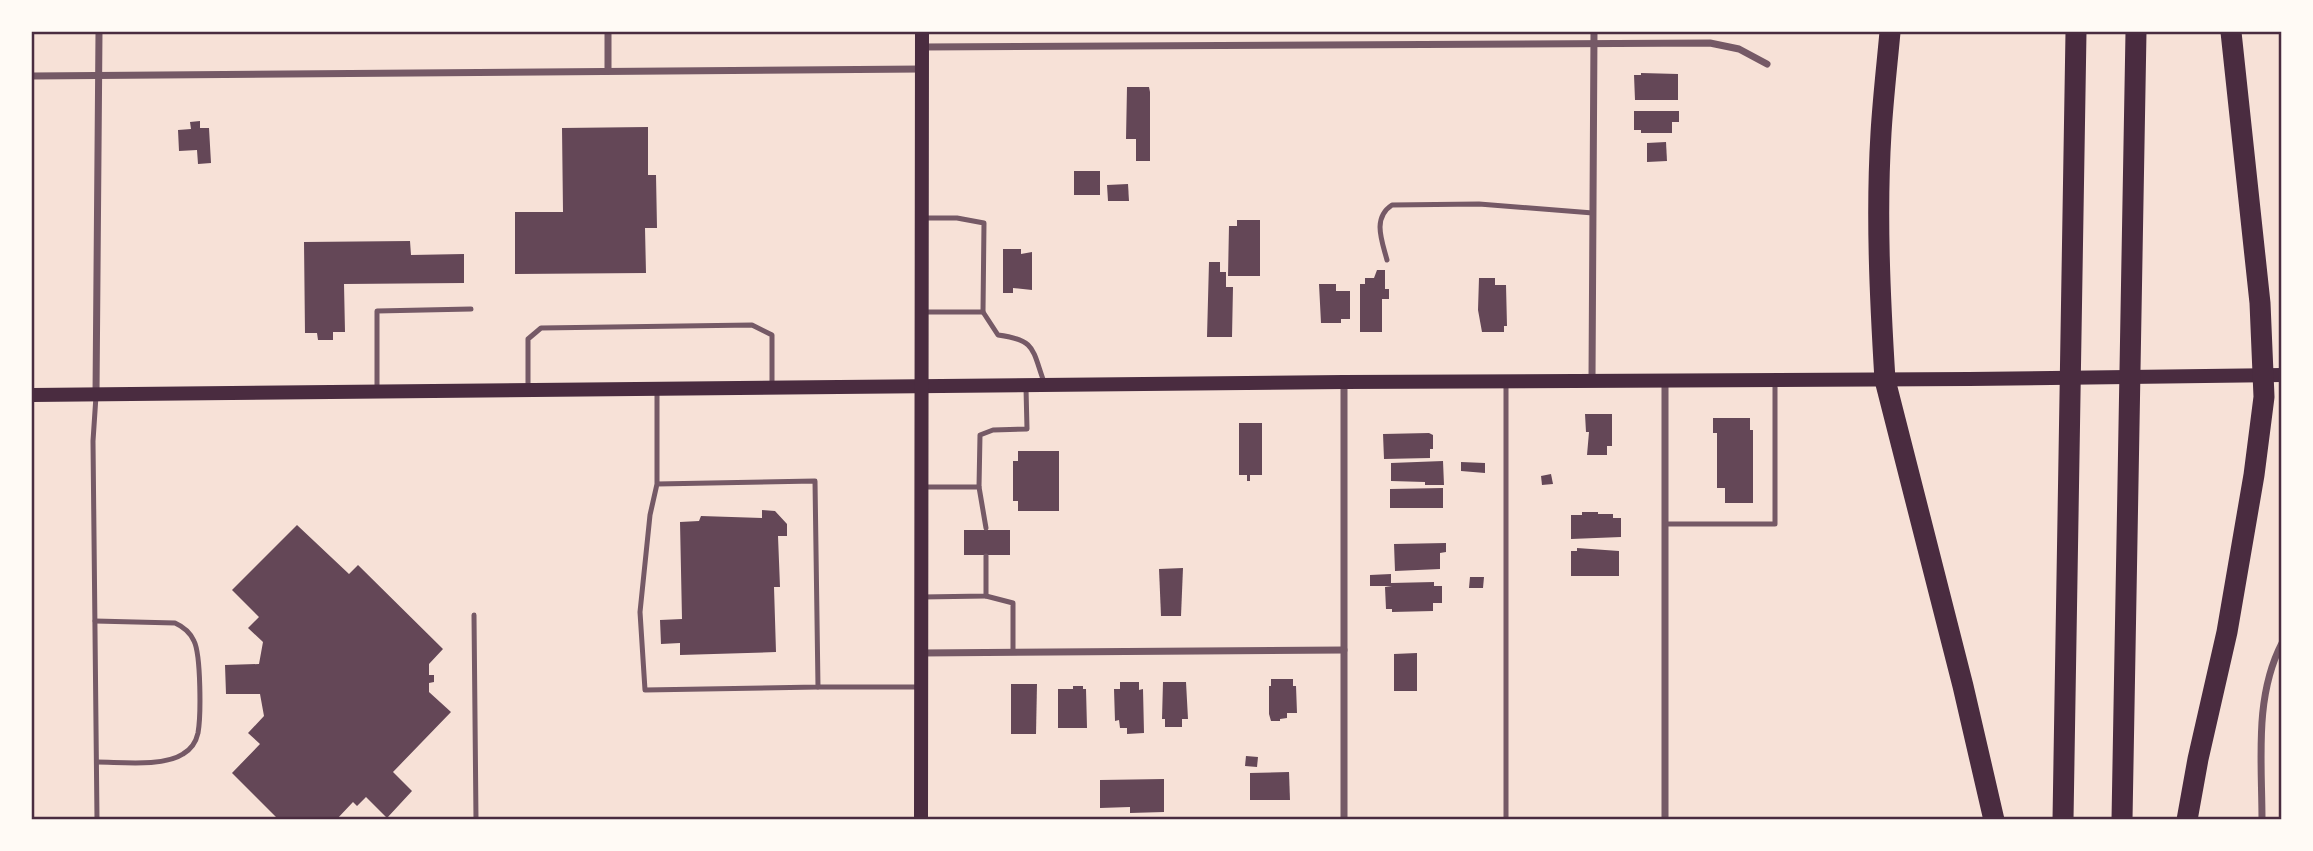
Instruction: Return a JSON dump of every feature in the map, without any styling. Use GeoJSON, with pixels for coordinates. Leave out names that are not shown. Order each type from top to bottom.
{"type":"FeatureCollection","features":[{"type":"Feature","properties":{"kind":"highway"},"geometry":{"type":"LineString","coordinates":[[1890,32],[1880,163],[1885,380],[1960,672],[1994,820]]}},
{"type":"Feature","properties":{"kind":"highway"},"geometry":{"type":"LineString","coordinates":[[2063,820],[2076,32]]}},
{"type":"Feature","properties":{"kind":"highway"},"geometry":{"type":"LineString","coordinates":[[2122,820],[2136,32]]}},
{"type":"Feature","properties":{"kind":"highway"},"geometry":{"type":"LineString","coordinates":[[2187,820],[2227,632],[2273,375],[2260,303],[2231,32]]}},
{"type":"Feature","properties":{"kind":"main road"},"geometry":{"type":"LineString","coordinates":[[921,820],[922,32]]}},
{"type":"Feature","properties":{"kind":"main road"},"geometry":{"type":"LineString","coordinates":[[32,395],[2273,375]]}},
{"type":"Feature","properties":{"kind":"street"},"geometry":{"type":"LineString","coordinates":[[96,394],[99,32]]}},
{"type":"Feature","properties":{"kind":"street"},"geometry":{"type":"LineString","coordinates":[[608,32],[608,71]]}},
{"type":"Feature","properties":{"kind":"street"},"geometry":{"type":"LineString","coordinates":[[1592,380],[1594,32]]}},
{"type":"Feature","properties":{"kind":"street"},"geometry":{"type":"LineString","coordinates":[[922,47],[1716,44],[1739,49],[1767,64]]}},
{"type":"Feature","properties":{"kind":"street"},"geometry":{"type":"LineString","coordinates":[[32,76],[922,69]]}},
{"type":"Feature","properties":{"kind":"street"},"geometry":{"type":"LineString","coordinates":[[1664,380],[1665,820]]}},
{"type":"Feature","properties":{"kind":"street"},"geometry":{"type":"LineString","coordinates":[[1344,820],[1345,382]]}},
{"type":"Feature","properties":{"kind":"street"},"geometry":{"type":"LineString","coordinates":[[2262,820],[2265,696],[2270,671],[2281,643]]}},
{"type":"Feature","properties":{"kind":"street"},"geometry":{"type":"LineString","coordinates":[[922,653],[1344,650]]}},
{"type":"Feature","properties":{"kind":"lane"},"geometry":{"type":"LineString","coordinates":[[1387,260],[1379,225],[1384,210],[1392,205],[1479,204],[1592,213]]}},
{"type":"Feature","properties":{"kind":"lane"},"geometry":{"type":"LineString","coordinates":[[922,218],[957,218],[984,223],[983,312],[998,335],[1020,338],[1027,342],[1045,385]]}},
{"type":"Feature","properties":{"kind":"lane"},"geometry":{"type":"LineString","coordinates":[[377,392],[377,311],[471,309]]}},
{"type":"Feature","properties":{"kind":"lane"},"geometry":{"type":"LineString","coordinates":[[922,312],[983,312]]}},
{"type":"Feature","properties":{"kind":"lane"},"geometry":{"type":"LineString","coordinates":[[527,391],[528,340],[541,328],[658,328],[752,324],[772,335],[772,388]]}},
{"type":"Feature","properties":{"kind":"lane"},"geometry":{"type":"LineString","coordinates":[[1665,524],[1775,524],[1775,380]]}},
{"type":"Feature","properties":{"kind":"lane"},"geometry":{"type":"LineString","coordinates":[[1506,381],[1506,820]]}},
{"type":"Feature","properties":{"kind":"lane"},"geometry":{"type":"LineString","coordinates":[[986,528],[979,487],[980,435],[993,430],[1027,429],[1026,385]]}},
{"type":"Feature","properties":{"kind":"lane"},"geometry":{"type":"LineString","coordinates":[[657,389],[657,484],[650,515],[640,612],[645,690],[922,687]]}},
{"type":"Feature","properties":{"kind":"lane"},"geometry":{"type":"LineString","coordinates":[[96,394],[93,434],[97,820]]}},
{"type":"Feature","properties":{"kind":"lane"},"geometry":{"type":"LineString","coordinates":[[657,484],[815,481],[818,687]]}},
{"type":"Feature","properties":{"kind":"lane"},"geometry":{"type":"LineString","coordinates":[[922,487],[979,487]]}},
{"type":"Feature","properties":{"kind":"lane"},"geometry":{"type":"LineString","coordinates":[[986,556],[986,596]]}},
{"type":"Feature","properties":{"kind":"lane"},"geometry":{"type":"LineString","coordinates":[[922,597],[986,596],[1013,603],[1013,652]]}},
{"type":"Feature","properties":{"kind":"lane"},"geometry":{"type":"LineString","coordinates":[[474,615],[476,820]]}},
{"type":"Feature","properties":{"kind":"lane"},"geometry":{"type":"LineString","coordinates":[[95,621],[165,621],[186,629],[197,648],[199,681],[198,734],[189,750],[171,760],[97,762]]}},
{"type":"Feature","properties":{"kind":"building"},"geometry":{"type":"Polygon","coordinates":[[[1678,74],[1678,100],[1635,100],[1634,75],[1678,74]]]}},
{"type":"Feature","properties":{"kind":"building"},"geometry":{"type":"Polygon","coordinates":[[[1127,87],[1149,87],[1150,161],[1136,161],[1136,139],[1126,139],[1127,87]]]}},
{"type":"Feature","properties":{"kind":"building"},"geometry":{"type":"Polygon","coordinates":[[[1634,111],[1679,111],[1679,122],[1672,122],[1672,133],[1641,133],[1641,130],[1634,130],[1634,111]]]}},
{"type":"Feature","properties":{"kind":"building"},"geometry":{"type":"Polygon","coordinates":[[[200,121],[200,128],[209,128],[211,163],[198,164],[197,150],[179,151],[178,130],[191,129],[190,122],[200,121]]]}},
{"type":"Feature","properties":{"kind":"building"},"geometry":{"type":"Polygon","coordinates":[[[648,127],[648,175],[656,175],[657,228],[645,228],[646,273],[515,274],[515,212],[563,212],[562,128],[648,127]]]}},
{"type":"Feature","properties":{"kind":"building"},"geometry":{"type":"Polygon","coordinates":[[[1666,142],[1667,161],[1647,162],[1647,143],[1666,142]]]}},
{"type":"Feature","properties":{"kind":"building"},"geometry":{"type":"Polygon","coordinates":[[[1074,171],[1100,171],[1100,195],[1074,195],[1074,171]]]}},
{"type":"Feature","properties":{"kind":"building"},"geometry":{"type":"Polygon","coordinates":[[[1128,184],[1129,201],[1108,201],[1107,185],[1128,184]]]}},
{"type":"Feature","properties":{"kind":"building"},"geometry":{"type":"Polygon","coordinates":[[[1237,220],[1260,220],[1260,276],[1228,276],[1229,226],[1237,226],[1237,220]]]}},
{"type":"Feature","properties":{"kind":"building"},"geometry":{"type":"Polygon","coordinates":[[[410,241],[411,255],[464,254],[464,283],[344,284],[345,332],[333,332],[333,340],[318,340],[317,333],[305,333],[304,242],[410,241]]]}},
{"type":"Feature","properties":{"kind":"building"},"geometry":{"type":"Polygon","coordinates":[[[1003,249],[1021,249],[1021,254],[1032,252],[1032,290],[1013,288],[1013,293],[1003,293],[1003,249]]]}},
{"type":"Feature","properties":{"kind":"building"},"geometry":{"type":"Polygon","coordinates":[[[1209,262],[1220,262],[1220,272],[1226,272],[1226,287],[1233,287],[1232,337],[1207,337],[1209,262]]]}},
{"type":"Feature","properties":{"kind":"building"},"geometry":{"type":"Polygon","coordinates":[[[1377,270],[1385,270],[1385,289],[1389,289],[1389,299],[1382,299],[1382,332],[1360,332],[1360,284],[1365,284],[1365,278],[1374,278],[1377,270]]]}},
{"type":"Feature","properties":{"kind":"building"},"geometry":{"type":"Polygon","coordinates":[[[1479,278],[1495,278],[1495,285],[1506,285],[1507,326],[1504,326],[1504,332],[1482,332],[1478,310],[1479,278]]]}},
{"type":"Feature","properties":{"kind":"building"},"geometry":{"type":"Polygon","coordinates":[[[1319,284],[1336,284],[1336,291],[1350,291],[1350,319],[1341,319],[1341,323],[1321,323],[1319,284]]]}},
{"type":"Feature","properties":{"kind":"building"},"geometry":{"type":"Polygon","coordinates":[[[1585,414],[1612,414],[1612,446],[1607,446],[1607,455],[1587,455],[1589,432],[1586,432],[1585,414]]]}},
{"type":"Feature","properties":{"kind":"building"},"geometry":{"type":"Polygon","coordinates":[[[1713,418],[1750,418],[1750,430],[1753,430],[1753,503],[1725,503],[1725,488],[1717,488],[1717,433],[1713,433],[1713,418]]]}},
{"type":"Feature","properties":{"kind":"building"},"geometry":{"type":"Polygon","coordinates":[[[1239,423],[1262,423],[1262,475],[1250,475],[1250,481],[1247,481],[1247,475],[1239,475],[1239,423]]]}},
{"type":"Feature","properties":{"kind":"building"},"geometry":{"type":"Polygon","coordinates":[[[1383,434],[1433,435],[1430,458],[1384,459],[1383,434]]]}},
{"type":"Feature","properties":{"kind":"building"},"geometry":{"type":"Polygon","coordinates":[[[1018,451],[1059,451],[1059,511],[1018,511],[1018,501],[1013,501],[1013,461],[1018,461],[1018,451]]]}},
{"type":"Feature","properties":{"kind":"building"},"geometry":{"type":"Polygon","coordinates":[[[1443,461],[1444,485],[1391,481],[1391,463],[1443,461]]]}},
{"type":"Feature","properties":{"kind":"building"},"geometry":{"type":"Polygon","coordinates":[[[1461,462],[1485,463],[1485,473],[1461,471],[1461,462]]]}},
{"type":"Feature","properties":{"kind":"building"},"geometry":{"type":"Polygon","coordinates":[[[1551,474],[1553,484],[1542,485],[1541,476],[1551,474]]]}},
{"type":"Feature","properties":{"kind":"building"},"geometry":{"type":"Polygon","coordinates":[[[1443,488],[1443,508],[1390,508],[1390,489],[1443,488]]]}},
{"type":"Feature","properties":{"kind":"building"},"geometry":{"type":"Polygon","coordinates":[[[762,510],[775,511],[787,524],[787,536],[778,536],[780,587],[774,587],[776,652],[680,655],[680,643],[661,644],[660,620],[682,619],[680,522],[699,521],[701,516],[762,518],[762,510]]]}},
{"type":"Feature","properties":{"kind":"building"},"geometry":{"type":"Polygon","coordinates":[[[1582,512],[1613,514],[1613,518],[1621,518],[1621,537],[1571,539],[1571,515],[1582,515],[1582,512]]]}},
{"type":"Feature","properties":{"kind":"building"},"geometry":{"type":"Polygon","coordinates":[[[297,525],[349,574],[358,565],[443,649],[429,664],[429,675],[434,675],[434,682],[429,683],[429,692],[451,712],[393,772],[412,791],[387,818],[366,797],[357,806],[353,802],[336,820],[279,820],[232,773],[260,744],[248,733],[264,716],[260,694],[226,694],[225,665],[259,664],[263,642],[248,628],[259,617],[232,590],[297,525]]]}},
{"type":"Feature","properties":{"kind":"building"},"geometry":{"type":"Polygon","coordinates":[[[964,530],[1010,530],[1010,555],[964,555],[964,530]]]}},
{"type":"Feature","properties":{"kind":"building"},"geometry":{"type":"Polygon","coordinates":[[[1446,543],[1446,552],[1440,553],[1440,569],[1395,571],[1394,544],[1446,543]]]}},
{"type":"Feature","properties":{"kind":"building"},"geometry":{"type":"Polygon","coordinates":[[[1577,548],[1619,551],[1619,576],[1571,576],[1571,551],[1577,551],[1577,548]]]}},
{"type":"Feature","properties":{"kind":"building"},"geometry":{"type":"Polygon","coordinates":[[[1183,568],[1181,616],[1161,616],[1159,569],[1183,568]]]}},
{"type":"Feature","properties":{"kind":"building"},"geometry":{"type":"Polygon","coordinates":[[[1391,574],[1391,583],[1434,582],[1434,586],[1442,586],[1442,603],[1433,603],[1433,611],[1392,612],[1392,609],[1386,609],[1385,587],[1392,586],[1370,586],[1370,575],[1391,574]]]}},
{"type":"Feature","properties":{"kind":"building"},"geometry":{"type":"Polygon","coordinates":[[[1470,577],[1484,577],[1483,588],[1469,588],[1470,577]]]}},
{"type":"Feature","properties":{"kind":"building"},"geometry":{"type":"Polygon","coordinates":[[[1417,653],[1417,691],[1394,691],[1394,654],[1417,653]]]}},
{"type":"Feature","properties":{"kind":"building"},"geometry":{"type":"Polygon","coordinates":[[[1271,679],[1293,679],[1293,686],[1296,686],[1297,713],[1287,713],[1287,718],[1280,721],[1271,721],[1269,714],[1271,679]]]}},
{"type":"Feature","properties":{"kind":"building"},"geometry":{"type":"Polygon","coordinates":[[[1120,682],[1139,682],[1139,690],[1143,689],[1144,733],[1127,734],[1127,728],[1120,728],[1119,720],[1115,721],[1114,689],[1120,689],[1120,682]]]}},
{"type":"Feature","properties":{"kind":"building"},"geometry":{"type":"Polygon","coordinates":[[[1163,682],[1186,682],[1188,719],[1182,719],[1182,727],[1165,727],[1165,719],[1162,719],[1163,682]]]}},
{"type":"Feature","properties":{"kind":"building"},"geometry":{"type":"Polygon","coordinates":[[[1011,684],[1037,684],[1036,734],[1011,734],[1011,684]]]}},
{"type":"Feature","properties":{"kind":"building"},"geometry":{"type":"Polygon","coordinates":[[[1073,686],[1083,686],[1083,689],[1086,689],[1087,728],[1058,728],[1058,689],[1073,689],[1073,686]]]}},
{"type":"Feature","properties":{"kind":"building"},"geometry":{"type":"Polygon","coordinates":[[[1246,756],[1258,757],[1257,767],[1245,766],[1246,756]]]}},
{"type":"Feature","properties":{"kind":"building"},"geometry":{"type":"Polygon","coordinates":[[[1289,772],[1290,800],[1250,800],[1250,773],[1289,772]]]}},
{"type":"Feature","properties":{"kind":"building"},"geometry":{"type":"Polygon","coordinates":[[[1164,779],[1164,812],[1130,813],[1130,807],[1100,808],[1100,780],[1164,779]]]}}]}
